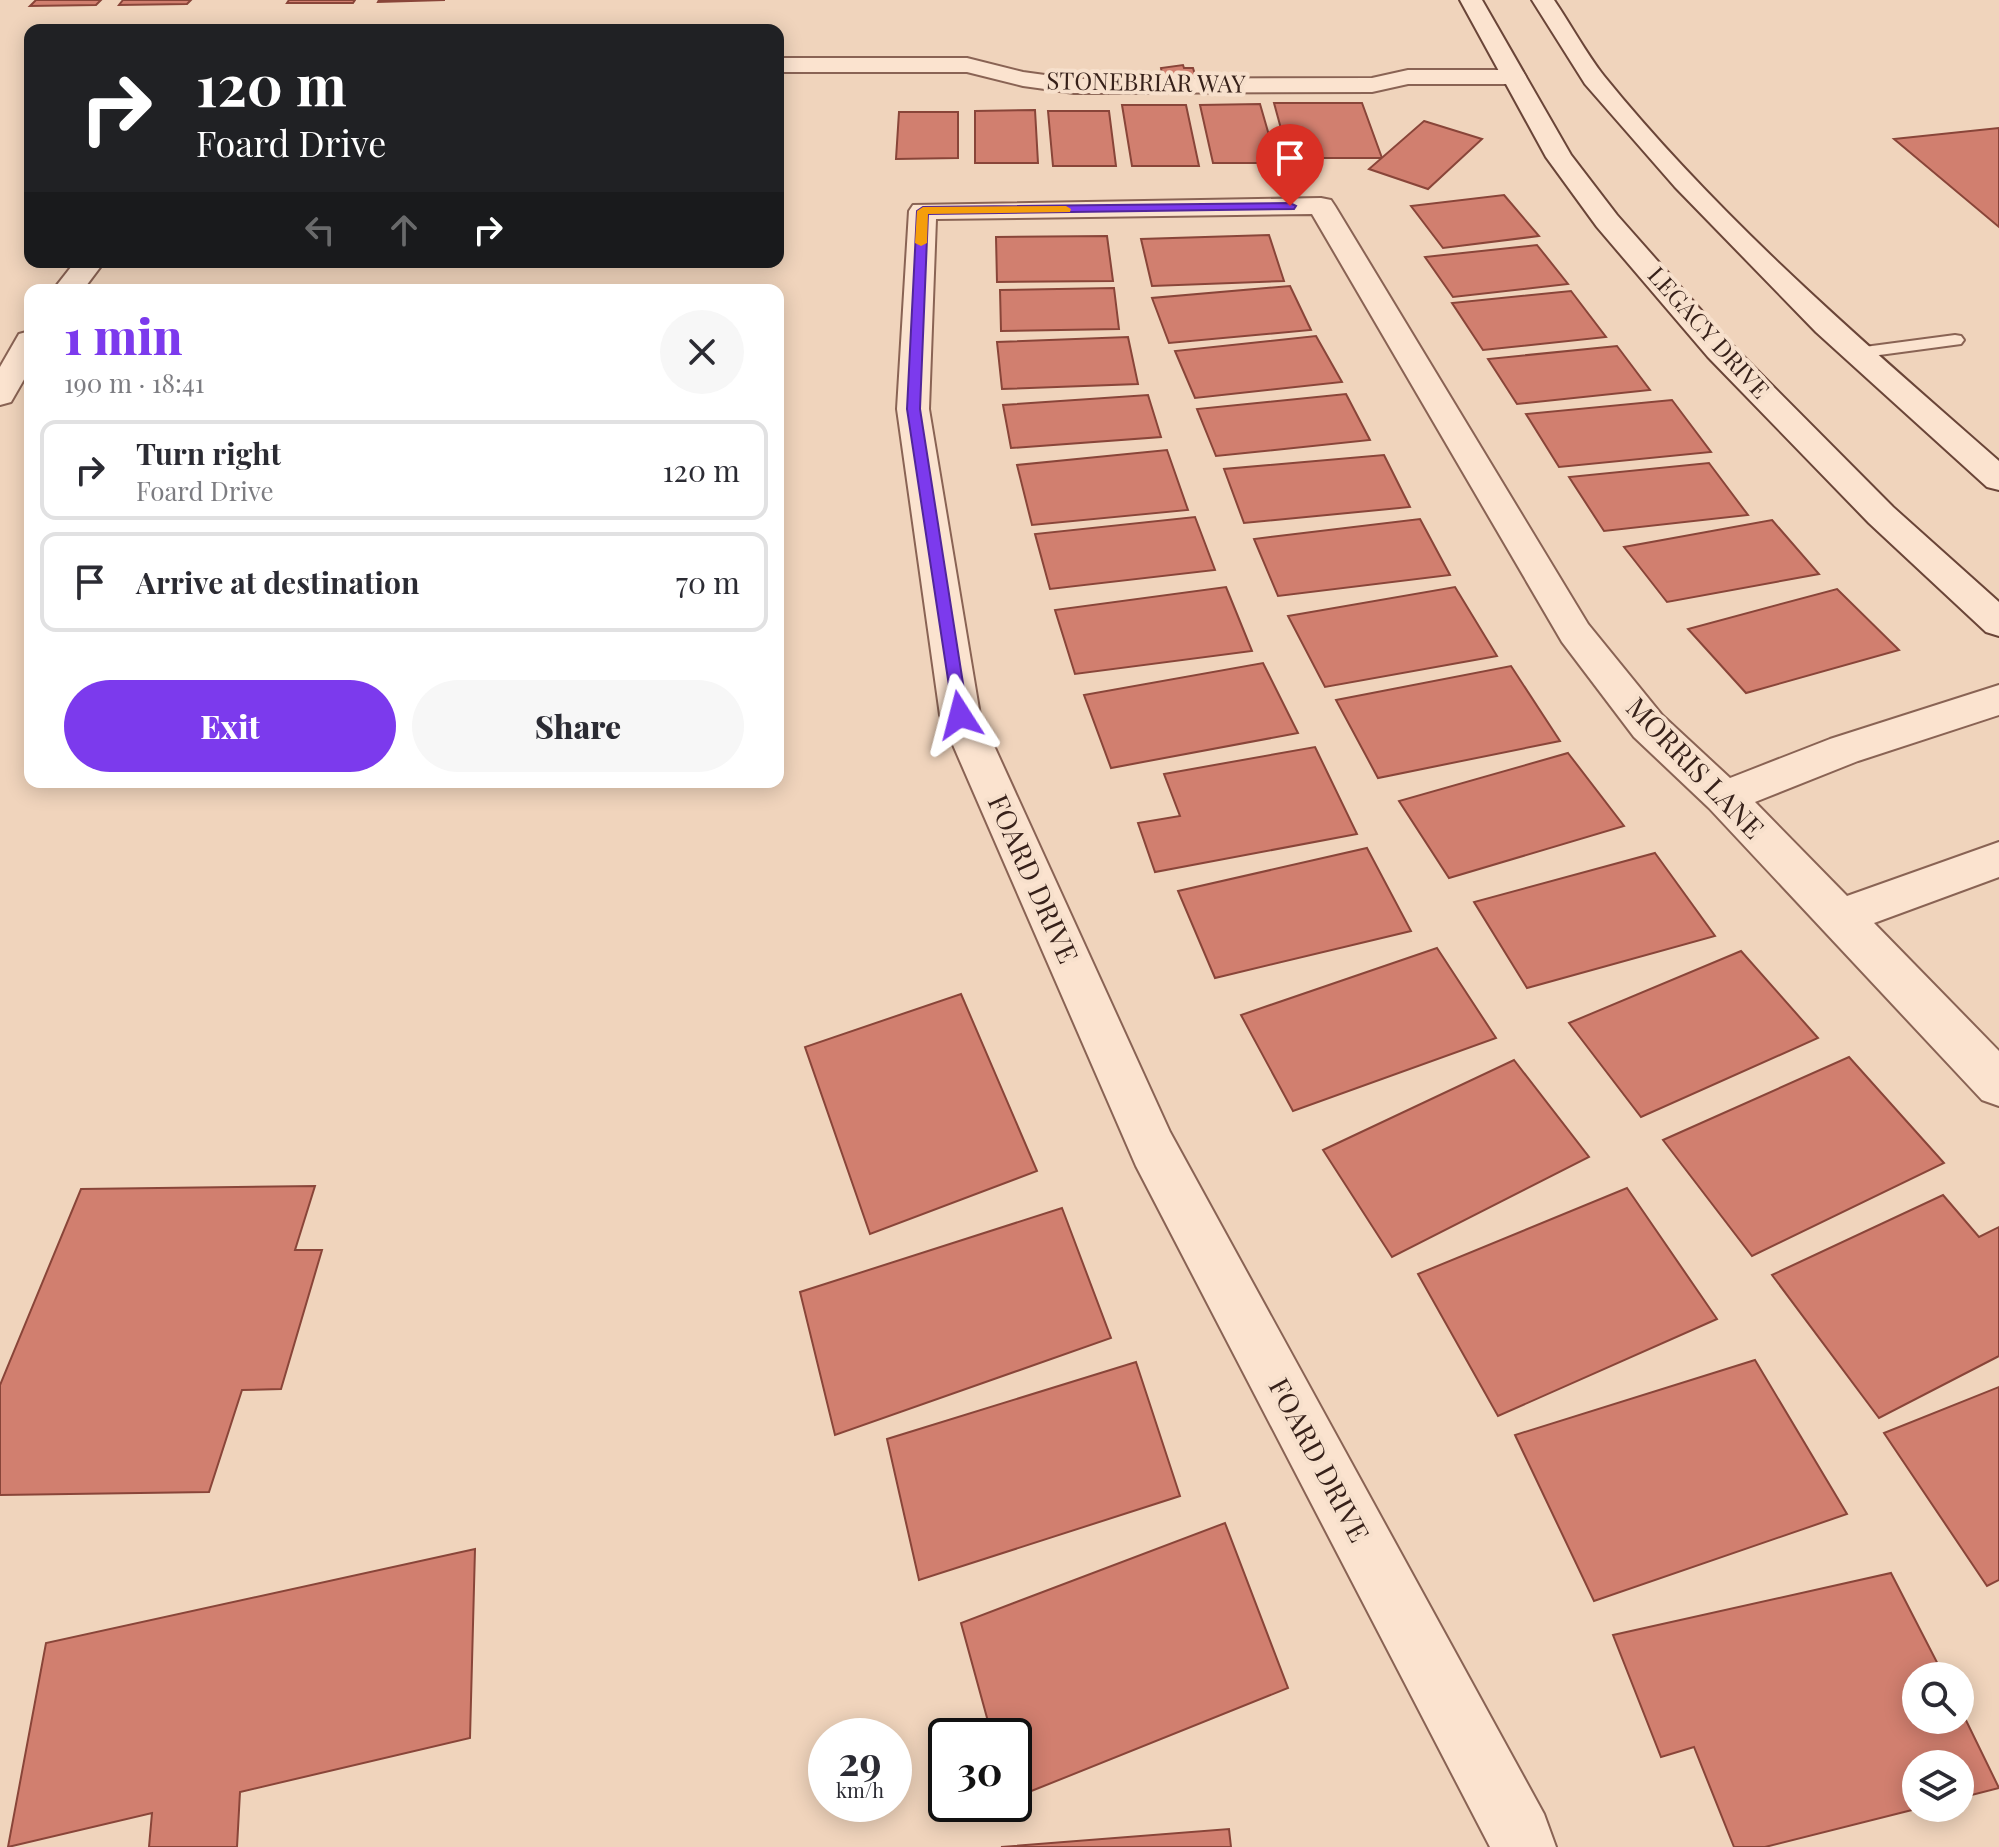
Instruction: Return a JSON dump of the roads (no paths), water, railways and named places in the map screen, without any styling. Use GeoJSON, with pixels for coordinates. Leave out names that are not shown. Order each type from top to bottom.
{"type":"FeatureCollection","features":[{"type":"Feature","properties":{"kind":"street","name":"LEGACY DRIVE"},"geometry":{"type":"LineString","coordinates":[[1471,0],[1528,77],[1559,157],[1719,350],[1881,515],[1999,623]]}},
{"type":"Feature","properties":{"kind":"street"},"geometry":{"type":"LineString","coordinates":[[1543,0],[1581,78],[1857,353],[1999,479]]}},
{"type":"Feature","properties":{"kind":"street"},"geometry":{"type":"LineString","coordinates":[[1227,58],[1232,86]]}},
{"type":"Feature","properties":{"kind":"street"},"geometry":{"type":"LineString","coordinates":[[967,65],[1046,59]]}},
{"type":"Feature","properties":{"kind":"street"},"geometry":{"type":"LineString","coordinates":[[1330,61],[1370,66],[1408,77]]}},
{"type":"Feature","properties":{"kind":"street","name":"STONEBRIAR WAY"},"geometry":{"type":"LineString","coordinates":[[784,65],[967,65],[1023,79],[1074,86],[1372,85],[1408,77],[1528,77]]}},
{"type":"Feature","properties":{"kind":"street","name":"MORRIS LANE"},"geometry":{"type":"LineString","coordinates":[[1321,206],[1575,633],[1648,726],[1724,797],[1999,1084]]}},
{"type":"Feature","properties":{"kind":"street","name":"FOARD DRIVE"},"geometry":{"type":"LineString","coordinates":[[1321,206],[923,211],[913,409],[960,715],[1153,1149],[1521,1837],[1523,1847]]}},
{"type":"Feature","properties":{"kind":"street"},"geometry":{"type":"LineString","coordinates":[[73,284],[85,268]]}},
{"type":"Feature","properties":{"kind":"street"},"geometry":{"type":"LineString","coordinates":[[0,395],[24,351]]}},
{"type":"Feature","properties":{"kind":"street"},"geometry":{"type":"LineString","coordinates":[[1724,797],[1844,750],[1999,700]]}},
{"type":"Feature","properties":{"kind":"street"},"geometry":{"type":"LineString","coordinates":[[1840,917],[1999,859]]}},
{"type":"Feature","properties":{"kind":"lane"},"geometry":{"type":"LineString","coordinates":[[1857,353],[1955,340]]}}]}
